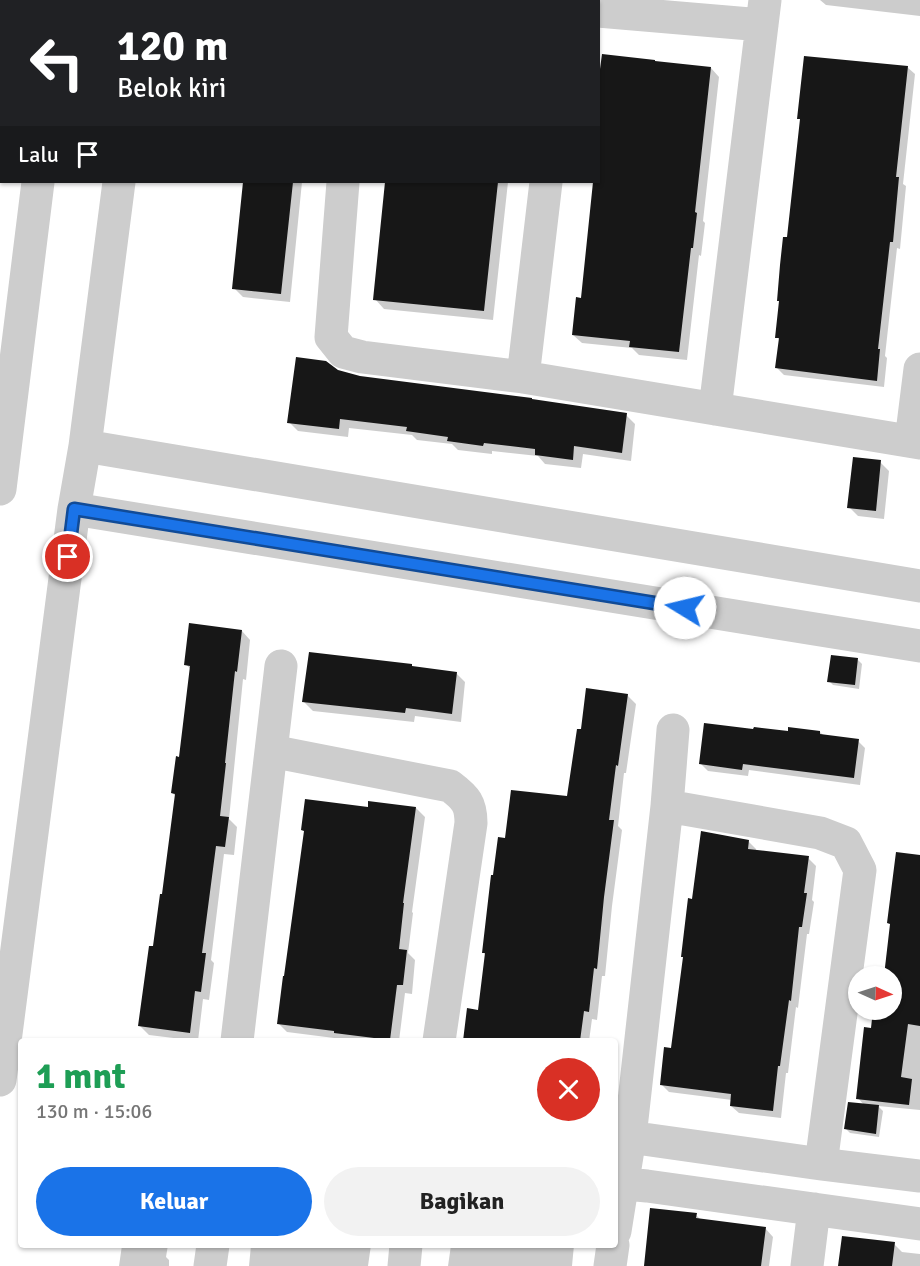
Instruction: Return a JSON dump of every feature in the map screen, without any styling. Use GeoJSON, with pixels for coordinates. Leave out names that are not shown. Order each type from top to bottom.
{"type":"FeatureCollection","features":[{"type":"Feature","properties":{"kind":"street"},"geometry":{"type":"LineString","coordinates":[[600,11],[763,13],[715,409]]}},
{"type":"Feature","properties":{"kind":"street"},"geometry":{"type":"LineString","coordinates":[[0,489],[38,183]]}},
{"type":"Feature","properties":{"kind":"street"},"geometry":{"type":"LineString","coordinates":[[0,1080],[74,509],[85,446],[120,183]]}},
{"type":"Feature","properties":{"kind":"street"},"geometry":{"type":"LineString","coordinates":[[343,183],[331,337],[343,352],[362,357],[523,377],[915,442],[920,369]]}},
{"type":"Feature","properties":{"kind":"street"},"geometry":{"type":"LineString","coordinates":[[523,377],[546,183]]}},
{"type":"Feature","properties":{"kind":"street"},"geometry":{"type":"LineString","coordinates":[[85,446],[920,586]]}},
{"type":"Feature","properties":{"kind":"street"},"geometry":{"type":"LineString","coordinates":[[74,509],[920,646]]}},
{"type":"Feature","properties":{"kind":"street"},"geometry":{"type":"LineString","coordinates":[[237,1038],[281,666]]}},
{"type":"Feature","properties":{"kind":"street"},"geometry":{"type":"LineString","coordinates":[[623,1136],[917,1175],[915,1223],[619,1183],[623,1136],[667,806],[672,730]]}},
{"type":"Feature","properties":{"kind":"street"},"geometry":{"type":"LineString","coordinates":[[271,751],[450,786],[466,800],[470,807],[471,824],[439,1038]]}},
{"type":"Feature","properties":{"kind":"street"},"geometry":{"type":"LineString","coordinates":[[667,806],[820,833],[846,843],[860,870],[821,1164]]}},
{"type":"Feature","properties":{"kind":"street"},"geometry":{"type":"LineString","coordinates":[[0,1085],[18,1088]]}},
{"type":"Feature","properties":{"kind":"street"},"geometry":{"type":"LineString","coordinates":[[807,1266],[814,1209]]}},
{"type":"Feature","properties":{"kind":"street"},"geometry":{"type":"LineString","coordinates":[[210,1266],[213,1248]]}},
{"type":"Feature","properties":{"kind":"street"},"geometry":{"type":"LineString","coordinates":[[404,1266],[406,1248]]}},
{"type":"Feature","properties":{"kind":"street"},"geometry":{"type":"LineString","coordinates":[[609,1266],[612,1248]]}},
{"type":"Feature","properties":{"kind":"building"},"geometry":{"type":"Polygon","coordinates":[[[602,54],[711,67],[695,212],[697,213],[679,352],[629,347],[630,341],[572,335],[576,297],[581,298],[593,183],[600,183],[602,54]]]}},
{"type":"Feature","properties":{"kind":"building"},"geometry":{"type":"Polygon","coordinates":[[[804,56],[908,66],[896,177],[899,177],[893,242],[890,242],[878,349],[880,349],[877,381],[775,368],[779,338],[775,338],[780,265],[783,237],[787,237],[800,119],[797,119],[804,56]]]}},
{"type":"Feature","properties":{"kind":"building"},"geometry":{"type":"Polygon","coordinates":[[[243,183],[293,183],[281,294],[232,289],[243,183]]]}},
{"type":"Feature","properties":{"kind":"building"},"geometry":{"type":"Polygon","coordinates":[[[385,183],[498,183],[484,311],[373,300],[385,183]]]}},
{"type":"Feature","properties":{"kind":"building"},"geometry":{"type":"Polygon","coordinates":[[[296,357],[326,361],[338,370],[360,376],[532,398],[627,413],[622,453],[574,446],[573,460],[535,455],[535,449],[447,441],[448,437],[406,431],[407,427],[340,419],[339,429],[287,423],[296,357]]]}},
{"type":"Feature","properties":{"kind":"building"},"geometry":{"type":"Polygon","coordinates":[[[853,457],[881,460],[876,511],[847,508],[853,457]]]}},
{"type":"Feature","properties":{"kind":"building"},"geometry":{"type":"Polygon","coordinates":[[[189,623],[242,630],[237,672],[235,671],[220,816],[229,817],[225,847],[216,846],[202,953],[206,953],[201,992],[195,991],[190,1033],[138,1026],[149,946],[153,946],[160,894],[162,894],[175,794],[171,793],[176,756],[179,757],[190,666],[184,665],[189,623]]]}},
{"type":"Feature","properties":{"kind":"building"},"geometry":{"type":"Polygon","coordinates":[[[309,652],[412,664],[412,666],[457,672],[452,714],[406,708],[405,713],[302,702],[309,652]]]}},
{"type":"Feature","properties":{"kind":"building"},"geometry":{"type":"Polygon","coordinates":[[[831,655],[858,658],[855,685],[827,682],[831,655]]]}},
{"type":"Feature","properties":{"kind":"building"},"geometry":{"type":"Polygon","coordinates":[[[586,688],[628,694],[609,820],[614,820],[597,969],[594,968],[589,1012],[584,1011],[580,1038],[463,1038],[467,1008],[478,1010],[491,875],[493,875],[498,837],[505,838],[511,790],[567,796],[577,729],[581,729],[586,688]]]}},
{"type":"Feature","properties":{"kind":"building"},"geometry":{"type":"Polygon","coordinates":[[[704,723],[788,731],[788,727],[859,739],[854,778],[743,764],[742,770],[699,764],[704,723]]]}},
{"type":"Feature","properties":{"kind":"building"},"geometry":{"type":"Polygon","coordinates":[[[305,799],[368,807],[368,801],[416,807],[399,949],[407,950],[403,985],[397,985],[390,1038],[374,1038],[277,1024],[304,831],[301,830],[305,799]]]}},
{"type":"Feature","properties":{"kind":"building"},"geometry":{"type":"Polygon","coordinates":[[[701,831],[749,840],[748,849],[809,856],[804,893],[807,893],[802,927],[799,927],[791,1001],[789,1000],[780,1066],[778,1066],[773,1111],[730,1106],[731,1094],[660,1085],[664,1047],[671,1048],[688,898],[692,899],[701,831]]]}},
{"type":"Feature","properties":{"kind":"building"},"geometry":{"type":"Polygon","coordinates":[[[896,852],[920,855],[920,1026],[908,1024],[901,1077],[912,1079],[909,1105],[856,1099],[864,1027],[871,1028],[872,1020],[902,1020],[902,966],[885,966],[890,924],[887,923],[896,852]]]}},
{"type":"Feature","properties":{"kind":"building"},"geometry":{"type":"Polygon","coordinates":[[[848,1102],[879,1105],[876,1134],[844,1129],[848,1102]]]}},
{"type":"Feature","properties":{"kind":"building"},"geometry":{"type":"Polygon","coordinates":[[[650,1208],[697,1213],[696,1218],[766,1227],[761,1266],[644,1266],[650,1208]]]}},
{"type":"Feature","properties":{"kind":"building"},"geometry":{"type":"Polygon","coordinates":[[[842,1236],[895,1242],[892,1266],[838,1266],[842,1236]]]}},
{"type":"Feature","properties":{"kind":"route"},"geometry":{"type":"LineString","coordinates":[[68,557],[74,509],[685,608]]}}]}
